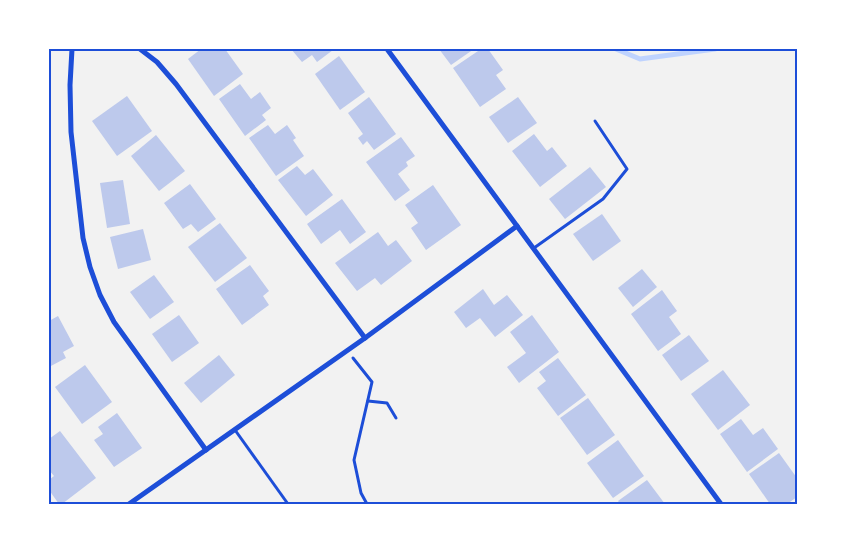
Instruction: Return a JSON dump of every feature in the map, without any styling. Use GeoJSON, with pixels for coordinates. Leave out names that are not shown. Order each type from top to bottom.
{"type":"FeatureCollection","features":[{"type":"Feature","properties":{"kind":"street"},"geometry":{"type":"LineString","coordinates":[[72,49],[70,85],[71,132],[83,238],[90,267],[100,295],[114,322],[206,450]]}},
{"type":"Feature","properties":{"kind":"street"},"geometry":{"type":"LineString","coordinates":[[140,49],[157,62],[176,84],[365,338]]}},
{"type":"Feature","properties":{"kind":"street"},"geometry":{"type":"LineString","coordinates":[[387,49],[721,504]]}},
{"type":"Feature","properties":{"kind":"street"},"geometry":{"type":"LineString","coordinates":[[129,504],[365,338],[517,226]]}},
{"type":"Feature","properties":{"kind":"lane"},"geometry":{"type":"LineString","coordinates":[[533,248],[603,199],[628,169],[595,121]]}},
{"type":"Feature","properties":{"kind":"lane"},"geometry":{"type":"LineString","coordinates":[[234,430],[288,504]]}},
{"type":"Feature","properties":{"kind":"path"},"geometry":{"type":"LineString","coordinates":[[347,350],[372,382],[354,460],[361,493],[367,504]]}},
{"type":"Feature","properties":{"kind":"path"},"geometry":{"type":"LineString","coordinates":[[368,401],[387,403],[396,418]]}},
{"type":"Feature","properties":{"kind":"building"},"geometry":{"type":"Polygon","coordinates":[[[201,49],[225,49],[243,74],[214,96],[188,59],[201,49]]]}},
{"type":"Feature","properties":{"kind":"building"},"geometry":{"type":"Polygon","coordinates":[[[291,49],[333,50],[317,62],[312,55],[302,62],[291,49]]]}},
{"type":"Feature","properties":{"kind":"building"},"geometry":{"type":"Polygon","coordinates":[[[439,49],[474,49],[451,65],[439,49]]]}},
{"type":"Feature","properties":{"kind":"building"},"geometry":{"type":"Polygon","coordinates":[[[481,49],[488,49],[503,70],[496,75],[506,89],[480,107],[453,68],[481,49]]]}},
{"type":"Feature","properties":{"kind":"building"},"geometry":{"type":"Polygon","coordinates":[[[339,56],[365,92],[340,110],[315,74],[339,56]]]}},
{"type":"Feature","properties":{"kind":"building"},"geometry":{"type":"Polygon","coordinates":[[[240,84],[251,99],[260,92],[271,108],[262,115],[266,120],[245,136],[219,99],[240,84]]]}},
{"type":"Feature","properties":{"kind":"building"},"geometry":{"type":"Polygon","coordinates":[[[127,96],[152,131],[117,156],[92,121],[127,96]]]}},
{"type":"Feature","properties":{"kind":"building"},"geometry":{"type":"Polygon","coordinates":[[[369,97],[396,134],[374,150],[367,141],[363,145],[358,138],[363,134],[348,113],[369,97]]]}},
{"type":"Feature","properties":{"kind":"building"},"geometry":{"type":"Polygon","coordinates":[[[518,97],[537,123],[508,143],[489,117],[518,97]]]}},
{"type":"Feature","properties":{"kind":"building"},"geometry":{"type":"Polygon","coordinates":[[[268,125],[275,134],[287,125],[296,138],[293,140],[304,156],[276,176],[249,138],[268,125]]]}},
{"type":"Feature","properties":{"kind":"building"},"geometry":{"type":"Polygon","coordinates":[[[534,134],[547,151],[552,147],[567,166],[540,187],[512,151],[534,134]]]}},
{"type":"Feature","properties":{"kind":"building"},"geometry":{"type":"Polygon","coordinates":[[[156,135],[185,171],[159,191],[131,156],[156,135]]]}},
{"type":"Feature","properties":{"kind":"building"},"geometry":{"type":"Polygon","coordinates":[[[401,137],[415,156],[406,162],[408,166],[398,174],[410,190],[395,201],[366,162],[401,137]]]}},
{"type":"Feature","properties":{"kind":"building"},"geometry":{"type":"Polygon","coordinates":[[[297,166],[305,175],[313,169],[333,195],[306,216],[278,180],[297,166]]]}},
{"type":"Feature","properties":{"kind":"building"},"geometry":{"type":"Polygon","coordinates":[[[590,167],[606,187],[565,219],[549,199],[590,167]]]}},
{"type":"Feature","properties":{"kind":"building"},"geometry":{"type":"Polygon","coordinates":[[[123,180],[130,224],[107,228],[100,183],[123,180]]]}},
{"type":"Feature","properties":{"kind":"building"},"geometry":{"type":"Polygon","coordinates":[[[190,184],[216,219],[198,232],[191,224],[183,229],[164,203],[190,184]]]}},
{"type":"Feature","properties":{"kind":"building"},"geometry":{"type":"Polygon","coordinates":[[[433,185],[461,225],[426,250],[411,228],[418,223],[405,205],[433,185]]]}},
{"type":"Feature","properties":{"kind":"building"},"geometry":{"type":"Polygon","coordinates":[[[342,199],[366,232],[350,244],[340,230],[321,244],[307,224],[342,199]]]}},
{"type":"Feature","properties":{"kind":"building"},"geometry":{"type":"Polygon","coordinates":[[[602,214],[621,241],[593,261],[573,234],[602,214]]]}},
{"type":"Feature","properties":{"kind":"building"},"geometry":{"type":"Polygon","coordinates":[[[220,223],[247,258],[215,282],[188,247],[220,223]]]}},
{"type":"Feature","properties":{"kind":"building"},"geometry":{"type":"Polygon","coordinates":[[[143,229],[151,260],[118,269],[110,237],[143,229]]]}},
{"type":"Feature","properties":{"kind":"building"},"geometry":{"type":"Polygon","coordinates":[[[378,232],[388,246],[396,240],[412,261],[381,285],[375,278],[357,291],[335,263],[378,232]]]}},
{"type":"Feature","properties":{"kind":"building"},"geometry":{"type":"Polygon","coordinates":[[[250,265],[269,291],[263,296],[269,305],[242,325],[216,289],[250,265]]]}},
{"type":"Feature","properties":{"kind":"building"},"geometry":{"type":"Polygon","coordinates":[[[642,269],[657,287],[633,307],[618,288],[642,269]]]}},
{"type":"Feature","properties":{"kind":"building"},"geometry":{"type":"Polygon","coordinates":[[[154,275],[174,302],[150,319],[130,292],[154,275]]]}},
{"type":"Feature","properties":{"kind":"building"},"geometry":{"type":"Polygon","coordinates":[[[483,289],[494,305],[507,295],[523,315],[495,337],[480,318],[466,328],[454,312],[483,289]]]}},
{"type":"Feature","properties":{"kind":"building"},"geometry":{"type":"Polygon","coordinates":[[[662,290],[677,311],[669,317],[681,334],[658,351],[631,314],[662,290]]]}},
{"type":"Feature","properties":{"kind":"building"},"geometry":{"type":"Polygon","coordinates":[[[179,315],[199,343],[172,362],[152,334],[179,315]]]}},
{"type":"Feature","properties":{"kind":"building"},"geometry":{"type":"Polygon","coordinates":[[[532,315],[559,352],[519,383],[507,367],[526,353],[510,332],[532,315]]]}},
{"type":"Feature","properties":{"kind":"building"},"geometry":{"type":"Polygon","coordinates":[[[58,316],[74,346],[63,352],[66,358],[49,367],[49,321],[58,316]]]}},
{"type":"Feature","properties":{"kind":"building"},"geometry":{"type":"Polygon","coordinates":[[[689,335],[709,361],[681,381],[662,355],[689,335]]]}},
{"type":"Feature","properties":{"kind":"building"},"geometry":{"type":"Polygon","coordinates":[[[219,355],[235,375],[201,403],[184,383],[219,355]]]}},
{"type":"Feature","properties":{"kind":"building"},"geometry":{"type":"Polygon","coordinates":[[[558,358],[586,395],[558,416],[537,388],[546,381],[539,372],[558,358]]]}},
{"type":"Feature","properties":{"kind":"building"},"geometry":{"type":"Polygon","coordinates":[[[85,365],[112,402],[82,424],[55,387],[85,365]]]}},
{"type":"Feature","properties":{"kind":"building"},"geometry":{"type":"Polygon","coordinates":[[[723,370],[750,405],[718,430],[691,394],[723,370]]]}},
{"type":"Feature","properties":{"kind":"building"},"geometry":{"type":"Polygon","coordinates":[[[588,398],[615,435],[587,455],[560,418],[588,398]]]}},
{"type":"Feature","properties":{"kind":"building"},"geometry":{"type":"Polygon","coordinates":[[[117,413],[142,448],[114,467],[94,440],[103,434],[98,427],[117,413]]]}},
{"type":"Feature","properties":{"kind":"building"},"geometry":{"type":"Polygon","coordinates":[[[741,419],[753,435],[763,428],[778,449],[747,472],[720,434],[741,419]]]}},
{"type":"Feature","properties":{"kind":"building"},"geometry":{"type":"Polygon","coordinates":[[[60,431],[96,478],[62,504],[59,504],[49,490],[49,480],[54,476],[49,470],[49,439],[60,431]]]}},
{"type":"Feature","properties":{"kind":"building"},"geometry":{"type":"Polygon","coordinates":[[[618,440],[644,476],[613,498],[587,463],[618,440]]]}},
{"type":"Feature","properties":{"kind":"building"},"geometry":{"type":"Polygon","coordinates":[[[779,453],[797,478],[797,497],[787,504],[770,504],[749,474],[779,453]]]}},
{"type":"Feature","properties":{"kind":"building"},"geometry":{"type":"Polygon","coordinates":[[[647,480],[665,504],[620,504],[618,501],[647,480]]]}},
{"type":"Feature","properties":{"kind":"waterway"},"geometry":{"type":"LineString","coordinates":[[616,49],[640,59],[715,49]]}}]}
